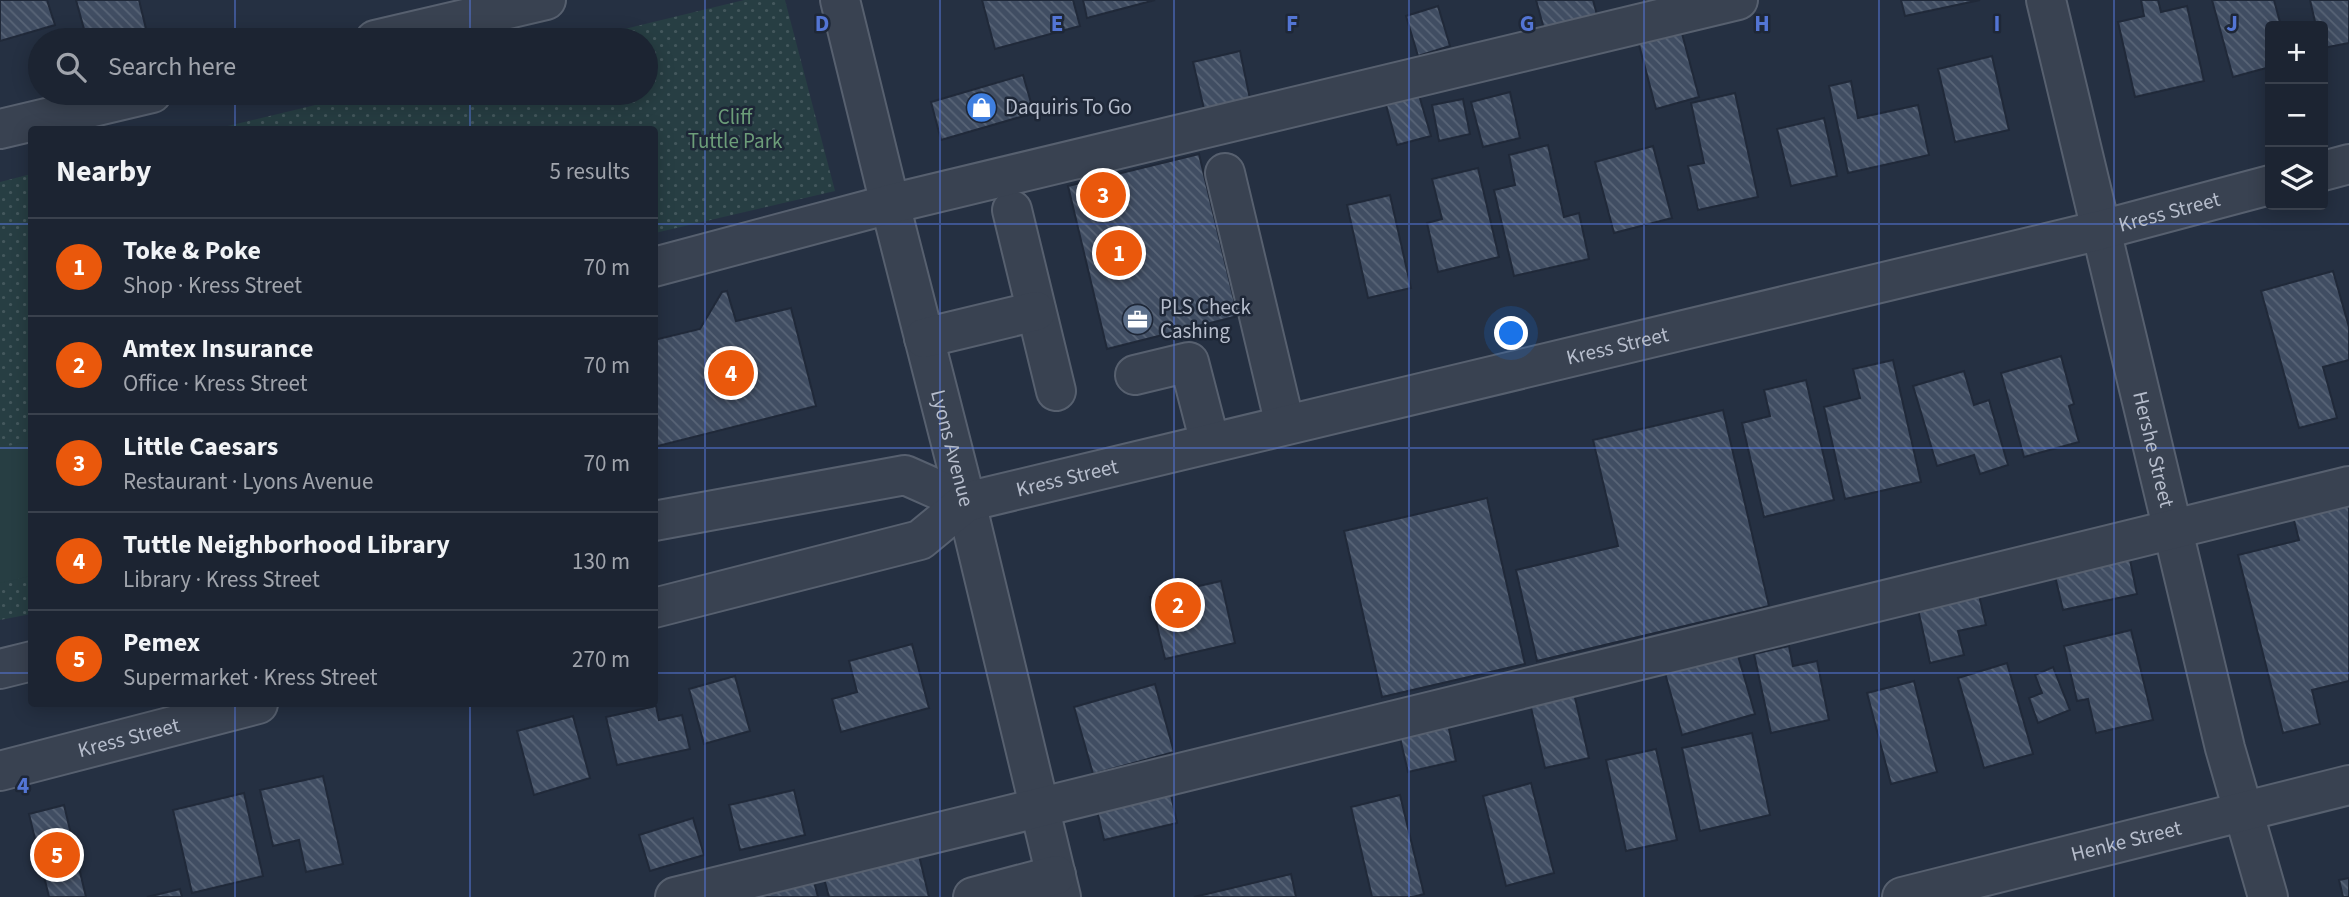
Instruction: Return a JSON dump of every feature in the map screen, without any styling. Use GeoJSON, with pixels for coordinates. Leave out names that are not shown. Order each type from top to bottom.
{"type":"FeatureCollection","features":[{"type":"Feature","properties":{"kind":"street"},"geometry":{"type":"LineString","coordinates":[[426,28],[546,0]]}},
{"type":"Feature","properties":{"kind":"street","name":"Lyons Avenue"},"geometry":{"type":"LineString","coordinates":[[840,0],[966,502],[1058,886]]}},
{"type":"Feature","properties":{"kind":"street"},"geometry":{"type":"LineString","coordinates":[[658,266],[890,204],[1738,0]]}},
{"type":"Feature","properties":{"kind":"street","name":"Hershe Street"},"geometry":{"type":"LineString","coordinates":[[2046,0],[2225,748],[2267,897]]}},
{"type":"Feature","properties":{"kind":"street"},"geometry":{"type":"LineString","coordinates":[[0,129],[101,105]]}},
{"type":"Feature","properties":{"kind":"street"},"geometry":{"type":"LineString","coordinates":[[2328,170],[2349,164]]}},
{"type":"Feature","properties":{"kind":"street"},"geometry":{"type":"LineString","coordinates":[[1225,173],[1285,425]]}},
{"type":"Feature","properties":{"kind":"street","name":"Kress Street"},"geometry":{"type":"LineString","coordinates":[[658,607],[920,540],[966,502],[2101,230],[2265,186]]}},
{"type":"Feature","properties":{"kind":"street"},"geometry":{"type":"LineString","coordinates":[[1012,210],[1056,391]]}},
{"type":"Feature","properties":{"kind":"street"},"geometry":{"type":"LineString","coordinates":[[924,338],[1036,311]]}},
{"type":"Feature","properties":{"kind":"street"},"geometry":{"type":"LineString","coordinates":[[1135,375],[1189,362],[1210,443]]}},
{"type":"Feature","properties":{"kind":"street"},"geometry":{"type":"LineString","coordinates":[[658,521],[905,475],[966,502]]}},
{"type":"Feature","properties":{"kind":"street"},"geometry":{"type":"LineString","coordinates":[[675,897],[2349,486]]}},
{"type":"Feature","properties":{"kind":"street"},"geometry":{"type":"LineString","coordinates":[[0,669],[28,662]]}},
{"type":"Feature","properties":{"kind":"street","name":"Kress Street"},"geometry":{"type":"LineString","coordinates":[[0,771],[246,707]]}},
{"type":"Feature","properties":{"kind":"street","name":"Henke Street"},"geometry":{"type":"LineString","coordinates":[[1902,897],[2349,785]]}},
{"type":"Feature","properties":{"kind":"street"},"geometry":{"type":"LineString","coordinates":[[974,897],[1058,886]]}},
{"type":"Feature","properties":{"kind":"green space","name":"Cliff Tuttle Park"},"geometry":{"type":"Polygon","coordinates":[[[744,0],[785,0],[835,191],[658,232],[658,126],[228,126],[315,105],[658,105],[658,28],[628,28],[744,0]]]}},
{"type":"Feature","properties":{"kind":"green space"},"geometry":{"type":"Polygon","coordinates":[[[28,175],[28,615],[0,620],[0,182],[28,175]]]}},
{"type":"Feature","properties":{"kind":"green space"},"geometry":{"type":"Polygon","coordinates":[[[28,441],[28,577],[0,583],[0,448],[28,441]]]}},
{"type":"Feature","properties":{"kind":"building"},"geometry":{"type":"Polygon","coordinates":[[[0,0],[47,0],[55,25],[28,28],[28,33],[0,41],[0,0]]]}},
{"type":"Feature","properties":{"kind":"building"},"geometry":{"type":"Polygon","coordinates":[[[76,0],[139,0],[146,28],[84,28],[76,0]]]}},
{"type":"Feature","properties":{"kind":"building"},"geometry":{"type":"Polygon","coordinates":[[[982,0],[1073,0],[1080,26],[995,49],[982,0]]]}},
{"type":"Feature","properties":{"kind":"building"},"geometry":{"type":"Polygon","coordinates":[[[1083,0],[1155,0],[1087,18],[1083,0]]]}},
{"type":"Feature","properties":{"kind":"building"},"geometry":{"type":"Polygon","coordinates":[[[1536,0],[1593,0],[1597,15],[1544,29],[1536,0]]]}},
{"type":"Feature","properties":{"kind":"building"},"geometry":{"type":"Polygon","coordinates":[[[1901,0],[1980,0],[1905,16],[1901,0]]]}},
{"type":"Feature","properties":{"kind":"building"},"geometry":{"type":"Polygon","coordinates":[[[2141,0],[2158,0],[2161,12],[2187,6],[2204,81],[2135,97],[2118,22],[2144,16],[2141,0]]]}},
{"type":"Feature","properties":{"kind":"building"},"geometry":{"type":"Polygon","coordinates":[[[2212,0],[2274,0],[2280,21],[2265,21],[2265,68],[2233,77],[2212,0]]]}},
{"type":"Feature","properties":{"kind":"building"},"geometry":{"type":"Polygon","coordinates":[[[2310,0],[2349,0],[2349,43],[2328,47],[2328,21],[2315,21],[2310,0]]]}},
{"type":"Feature","properties":{"kind":"building"},"geometry":{"type":"Polygon","coordinates":[[[1438,6],[1450,46],[1418,56],[1406,16],[1438,6]]]}},
{"type":"Feature","properties":{"kind":"building"},"geometry":{"type":"Polygon","coordinates":[[[1680,26],[1699,97],[1656,109],[1637,37],[1680,26]]]}},
{"type":"Feature","properties":{"kind":"building"},"geometry":{"type":"Polygon","coordinates":[[[1240,51],[1250,99],[1204,109],[1193,62],[1240,51]]]}},
{"type":"Feature","properties":{"kind":"building"},"geometry":{"type":"Polygon","coordinates":[[[1992,56],[2009,130],[1955,142],[1938,69],[1992,56]]]}},
{"type":"Feature","properties":{"kind":"building","name":"Daquiris To Go"},"geometry":{"type":"Polygon","coordinates":[[[1023,75],[1034,113],[941,140],[931,102],[1023,75]]]}},
{"type":"Feature","properties":{"kind":"building"},"geometry":{"type":"Polygon","coordinates":[[[1851,81],[1858,118],[1918,105],[1929,155],[1848,173],[1829,86],[1851,81]]]}},
{"type":"Feature","properties":{"kind":"building"},"geometry":{"type":"Polygon","coordinates":[[[1510,92],[1520,138],[1483,147],[1471,102],[1510,92]]]}},
{"type":"Feature","properties":{"kind":"building"},"geometry":{"type":"Polygon","coordinates":[[[1735,93],[1758,197],[1698,210],[1688,166],[1704,163],[1691,103],[1735,93]]]}},
{"type":"Feature","properties":{"kind":"building"},"geometry":{"type":"Polygon","coordinates":[[[1419,95],[1431,136],[1397,145],[1386,105],[1419,95]]]}},
{"type":"Feature","properties":{"kind":"building"},"geometry":{"type":"Polygon","coordinates":[[[1463,99],[1470,134],[1439,141],[1432,105],[1463,99]]]}},
{"type":"Feature","properties":{"kind":"building"},"geometry":{"type":"Polygon","coordinates":[[[1824,118],[1837,176],[1791,186],[1777,129],[1824,118]]]}},
{"type":"Feature","properties":{"kind":"building"},"geometry":{"type":"Polygon","coordinates":[[[1548,145],[1564,217],[1579,213],[1589,259],[1514,276],[1494,190],[1515,185],[1509,155],[1548,145]]]}},
{"type":"Feature","properties":{"kind":"building"},"geometry":{"type":"Polygon","coordinates":[[[1653,146],[1672,218],[1614,233],[1595,162],[1653,146]]]}},
{"type":"Feature","properties":{"kind":"building"},"geometry":{"type":"Polygon","coordinates":[[[1199,154],[1238,316],[1107,349],[1068,186],[1199,154]]]}},
{"type":"Feature","properties":{"kind":"building"},"geometry":{"type":"Polygon","coordinates":[[[1478,168],[1499,257],[1438,272],[1427,223],[1442,219],[1432,179],[1478,168]]]}},
{"type":"Feature","properties":{"kind":"building"},"geometry":{"type":"Polygon","coordinates":[[[1390,195],[1411,288],[1368,298],[1347,205],[1390,195]]]}},
{"type":"Feature","properties":{"kind":"building"},"geometry":{"type":"Polygon","coordinates":[[[2333,271],[2349,327],[2349,360],[2323,367],[2337,418],[2299,428],[2261,291],[2333,271]]]}},
{"type":"Feature","properties":{"kind":"building"},"geometry":{"type":"Polygon","coordinates":[[[727,291],[736,321],[791,308],[816,406],[658,446],[658,339],[700,329],[722,292],[727,291]]]}},
{"type":"Feature","properties":{"kind":"building"},"geometry":{"type":"Polygon","coordinates":[[[2061,356],[2074,404],[2069,406],[2079,442],[2024,457],[2001,373],[2061,356]]]}},
{"type":"Feature","properties":{"kind":"building"},"geometry":{"type":"Polygon","coordinates":[[[1893,360],[1921,482],[1845,499],[1824,407],[1860,398],[1853,369],[1893,360]]]}},
{"type":"Feature","properties":{"kind":"building"},"geometry":{"type":"Polygon","coordinates":[[[1964,371],[1974,405],[1989,400],[2008,465],[1980,474],[1974,455],[1937,466],[1913,386],[1964,371]]]}},
{"type":"Feature","properties":{"kind":"building"},"geometry":{"type":"Polygon","coordinates":[[[1806,380],[1834,500],[1764,517],[1742,423],[1770,416],[1764,390],[1806,380]]]}},
{"type":"Feature","properties":{"kind":"building"},"geometry":{"type":"Polygon","coordinates":[[[1723,410],[1769,606],[1537,661],[1516,570],[1618,546],[1593,440],[1723,410]]]}},
{"type":"Feature","properties":{"kind":"building"},"geometry":{"type":"Polygon","coordinates":[[[2349,490],[2349,681],[2312,690],[2320,724],[2283,733],[2238,555],[2299,540],[2290,505],[2349,490]]]}},
{"type":"Feature","properties":{"kind":"building"},"geometry":{"type":"Polygon","coordinates":[[[1487,498],[1525,664],[1382,697],[1344,531],[1487,498]]]}},
{"type":"Feature","properties":{"kind":"building"},"geometry":{"type":"Polygon","coordinates":[[[2130,560],[2137,594],[2063,610],[2055,576],[2130,560]]]}},
{"type":"Feature","properties":{"kind":"building"},"geometry":{"type":"Polygon","coordinates":[[[1221,581],[1235,643],[1165,659],[1150,597],[1221,581]]]}},
{"type":"Feature","properties":{"kind":"building"},"geometry":{"type":"Polygon","coordinates":[[[1978,591],[1986,625],[1958,631],[1964,655],[1930,663],[1917,605],[1978,591]]]}},
{"type":"Feature","properties":{"kind":"building"},"geometry":{"type":"Polygon","coordinates":[[[2131,630],[2153,720],[2096,733],[2088,699],[2077,701],[2064,646],[2131,630]]]}},
{"type":"Feature","properties":{"kind":"building"},"geometry":{"type":"Polygon","coordinates":[[[1734,642],[1755,714],[1682,735],[1662,662],[1734,642]]]}},
{"type":"Feature","properties":{"kind":"building"},"geometry":{"type":"Polygon","coordinates":[[[912,644],[929,708],[841,732],[832,699],[857,692],[849,661],[912,644]]]}},
{"type":"Feature","properties":{"kind":"building"},"geometry":{"type":"Polygon","coordinates":[[[1789,646],[1793,666],[1817,661],[1829,720],[1771,733],[1754,654],[1789,646]]]}},
{"type":"Feature","properties":{"kind":"building"},"geometry":{"type":"Polygon","coordinates":[[[2007,663],[2033,754],[1984,768],[1958,678],[2007,663]]]}},
{"type":"Feature","properties":{"kind":"building"},"geometry":{"type":"Polygon","coordinates":[[[2053,667],[2070,710],[2038,723],[2029,698],[2042,693],[2035,675],[2053,667]]]}},
{"type":"Feature","properties":{"kind":"building"},"geometry":{"type":"Polygon","coordinates":[[[735,676],[750,731],[704,744],[689,689],[735,676]]]}},
{"type":"Feature","properties":{"kind":"building"},"geometry":{"type":"Polygon","coordinates":[[[1914,681],[1937,772],[1891,784],[1867,693],[1914,681]]]}},
{"type":"Feature","properties":{"kind":"building"},"geometry":{"type":"Polygon","coordinates":[[[1155,684],[1174,752],[1093,774],[1074,707],[1155,684]]]}},
{"type":"Feature","properties":{"kind":"building"},"geometry":{"type":"Polygon","coordinates":[[[1573,689],[1589,758],[1545,768],[1529,699],[1573,689]]]}},
{"type":"Feature","properties":{"kind":"building"},"geometry":{"type":"Polygon","coordinates":[[[651,707],[656,707],[659,720],[682,715],[690,749],[617,765],[606,717],[651,707]]]}},
{"type":"Feature","properties":{"kind":"building"},"geometry":{"type":"Polygon","coordinates":[[[1446,715],[1456,761],[1408,772],[1397,725],[1446,715]]]}},
{"type":"Feature","properties":{"kind":"building"},"geometry":{"type":"Polygon","coordinates":[[[573,716],[590,778],[534,795],[517,731],[573,716]]]}},
{"type":"Feature","properties":{"kind":"building"},"geometry":{"type":"Polygon","coordinates":[[[1752,733],[1770,815],[1700,831],[1682,748],[1752,733]]]}},
{"type":"Feature","properties":{"kind":"building"},"geometry":{"type":"Polygon","coordinates":[[[1656,749],[1677,840],[1626,851],[1606,760],[1656,749]]]}},
{"type":"Feature","properties":{"kind":"building"},"geometry":{"type":"Polygon","coordinates":[[[323,776],[343,864],[306,872],[299,840],[273,846],[260,790],[323,776]]]}},
{"type":"Feature","properties":{"kind":"building"},"geometry":{"type":"Polygon","coordinates":[[[1531,783],[1554,873],[1506,886],[1483,796],[1531,783]]]}},
{"type":"Feature","properties":{"kind":"building"},"geometry":{"type":"Polygon","coordinates":[[[1169,785],[1177,823],[1104,840],[1095,802],[1169,785]]]}},
{"type":"Feature","properties":{"kind":"building"},"geometry":{"type":"Polygon","coordinates":[[[794,790],[805,835],[740,850],[729,805],[794,790]]]}},
{"type":"Feature","properties":{"kind":"building"},"geometry":{"type":"Polygon","coordinates":[[[244,793],[263,876],[192,893],[173,810],[244,793]]]}},
{"type":"Feature","properties":{"kind":"building"},"geometry":{"type":"Polygon","coordinates":[[[1400,795],[1424,894],[1413,897],[1372,897],[1351,807],[1400,795]]]}},
{"type":"Feature","properties":{"kind":"building"},"geometry":{"type":"Polygon","coordinates":[[[64,805],[86,897],[49,897],[29,814],[64,805]]]}},
{"type":"Feature","properties":{"kind":"building"},"geometry":{"type":"Polygon","coordinates":[[[693,818],[704,855],[650,871],[639,835],[693,818]]]}},
{"type":"Feature","properties":{"kind":"building"},"geometry":{"type":"Polygon","coordinates":[[[917,847],[929,897],[829,897],[822,871],[917,847]]]}},
{"type":"Feature","properties":{"kind":"building"},"geometry":{"type":"Polygon","coordinates":[[[811,870],[818,897],[755,897],[811,870]]]}},
{"type":"Feature","properties":{"kind":"building"},"geometry":{"type":"Polygon","coordinates":[[[1291,874],[1296,897],[1194,897],[1291,874]]]}},
{"type":"Feature","properties":{"kind":"building"},"geometry":{"type":"Polygon","coordinates":[[[2349,878],[2349,897],[2343,897],[2339,880],[2349,878]]]}},
{"type":"Feature","properties":{"kind":"building"},"geometry":{"type":"Polygon","coordinates":[[[180,889],[182,897],[147,897],[180,889]]]}},
{"type":"Feature","properties":{"kind":"place","name":"Daquiris To Go"},"geometry":{"type":"Point","coordinates":[982,107]}},
{"type":"Feature","properties":{"kind":"place","name":"Little Caesars"},"geometry":{"type":"Point","coordinates":[1103,195]}},
{"type":"Feature","properties":{"kind":"place","name":"Toke & Poke"},"geometry":{"type":"Point","coordinates":[1119,253]}},
{"type":"Feature","properties":{"kind":"place","name":"PLS Check Cashing"},"geometry":{"type":"Point","coordinates":[1137,319]}},
{"type":"Feature","properties":{"kind":"place","name":"Tuttle Neighborhood Library"},"geometry":{"type":"Point","coordinates":[731,373]}},
{"type":"Feature","properties":{"kind":"place","name":"Amtex Insurance"},"geometry":{"type":"Point","coordinates":[1178,605]}},
{"type":"Feature","properties":{"kind":"place","name":"Pemex"},"geometry":{"type":"Point","coordinates":[57,855]}}]}
